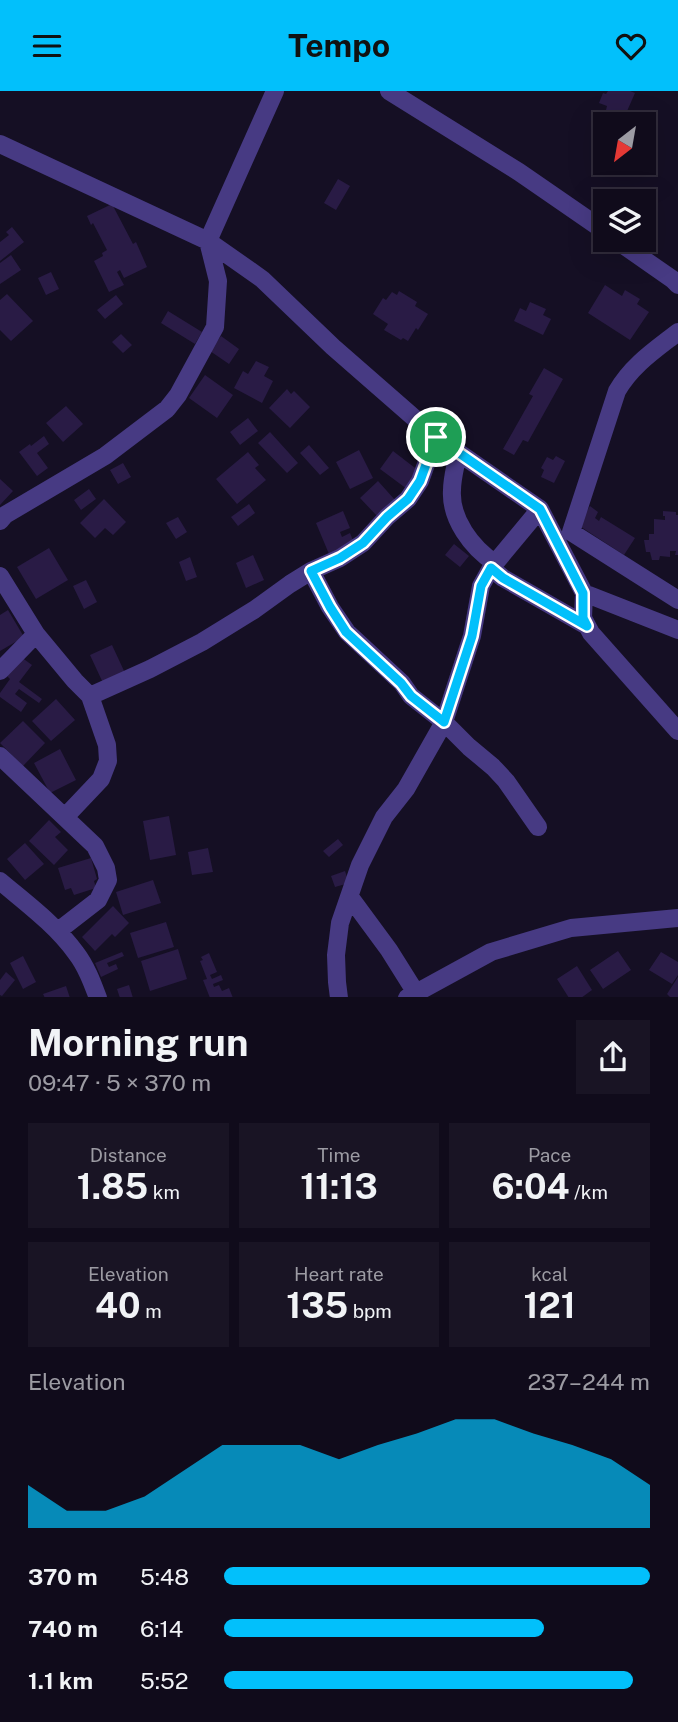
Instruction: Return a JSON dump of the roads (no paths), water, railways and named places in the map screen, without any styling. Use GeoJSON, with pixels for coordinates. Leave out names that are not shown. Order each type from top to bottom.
{"type":"FeatureCollection","features":[{"type":"Feature","properties":{"kind":"street"},"geometry":{"type":"LineString","coordinates":[[0,521],[5,515],[105,456],[167,409],[178,395],[215,327],[218,281],[208,241],[275,91]]}},
{"type":"Feature","properties":{"kind":"street"},"geometry":{"type":"LineString","coordinates":[[389,91],[519,172],[593,223]]}},
{"type":"Feature","properties":{"kind":"street"},"geometry":{"type":"LineString","coordinates":[[0,144],[208,241],[262,279],[333,347],[436,437],[540,509],[583,593],[583,618],[591,633],[678,731]]}},
{"type":"Feature","properties":{"kind":"street"},"geometry":{"type":"LineString","coordinates":[[633,252],[678,285]]}},
{"type":"Feature","properties":{"kind":"street"},"geometry":{"type":"LineString","coordinates":[[678,332],[636,365],[624,378],[617,391],[570,532],[678,600]]}},
{"type":"Feature","properties":{"kind":"street"},"geometry":{"type":"LineString","coordinates":[[90,696],[202,642],[311,571],[340,558],[363,543],[408,499],[420,481],[436,437]]}},
{"type":"Feature","properties":{"kind":"street"},"geometry":{"type":"LineString","coordinates":[[458,452],[452,491],[453,507],[460,525],[503,578],[587,626]]}},
{"type":"Feature","properties":{"kind":"street"},"geometry":{"type":"LineString","coordinates":[[339,997],[336,955],[340,923],[360,865],[384,817],[406,789],[444,722],[472,636],[481,586],[493,565],[540,509]]}},
{"type":"Feature","properties":{"kind":"street"},"geometry":{"type":"LineString","coordinates":[[311,571],[346,632],[401,683],[411,696],[444,722],[506,781],[538,827]]}},
{"type":"Feature","properties":{"kind":"street"},"geometry":{"type":"LineString","coordinates":[[0,576],[36,634],[90,696],[107,745],[108,761],[101,779],[65,817]]}},
{"type":"Feature","properties":{"kind":"street"},"geometry":{"type":"LineString","coordinates":[[583,593],[678,630]]}},
{"type":"Feature","properties":{"kind":"street"},"geometry":{"type":"LineString","coordinates":[[0,671],[36,634]]}},
{"type":"Feature","properties":{"kind":"street"},"geometry":{"type":"LineString","coordinates":[[0,755],[95,846],[106,868],[108,880],[99,900],[58,931]]}},
{"type":"Feature","properties":{"kind":"street"},"geometry":{"type":"LineString","coordinates":[[0,880],[58,931],[88,972],[98,997]]}},
{"type":"Feature","properties":{"kind":"street"},"geometry":{"type":"LineString","coordinates":[[350,897],[405,973],[411,995],[491,953],[571,928],[678,918]]}}]}
